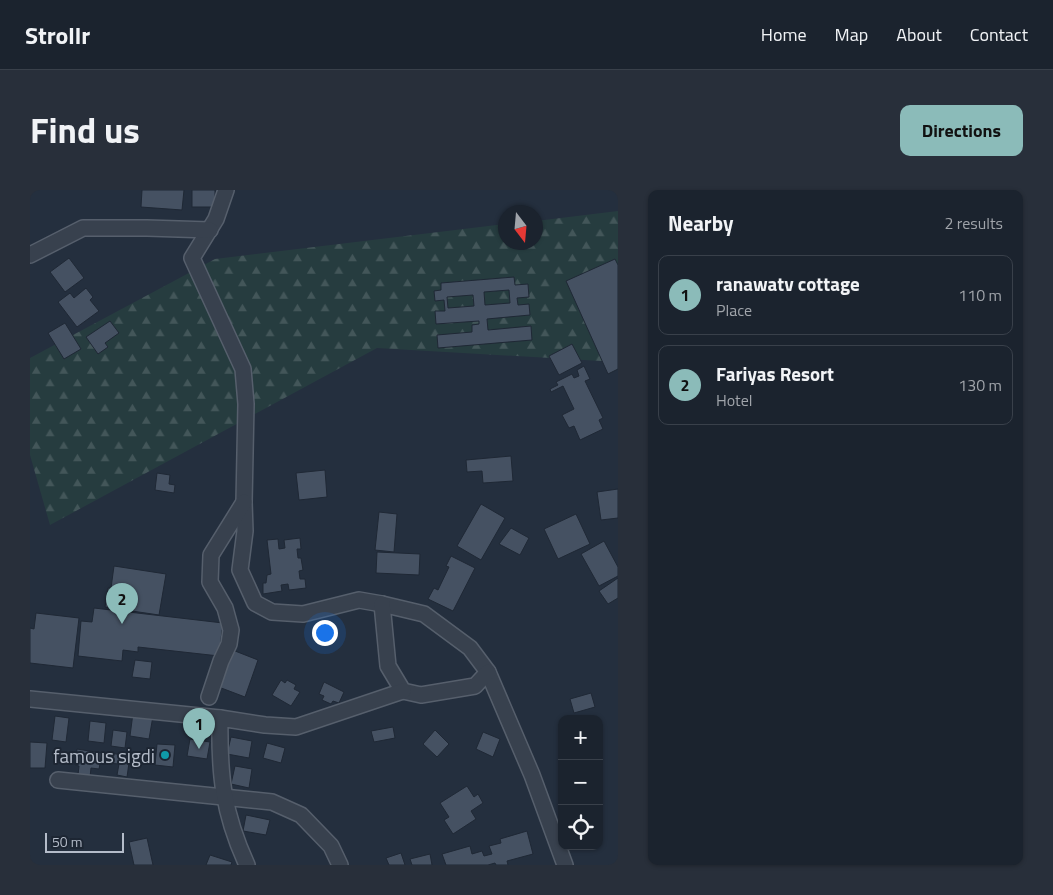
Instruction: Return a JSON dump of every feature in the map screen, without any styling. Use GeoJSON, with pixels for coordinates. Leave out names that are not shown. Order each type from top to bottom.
{"type":"FeatureCollection","features":[{"type":"Feature","properties":{"kind":"street"},"geometry":{"type":"LineString","coordinates":[[226,190],[216,219],[192,258],[243,369],[246,404],[245,531],[240,570],[255,603],[272,612],[303,614],[359,600],[382,604],[424,614],[470,648],[488,672],[532,775],[565,865]]}},
{"type":"Feature","properties":{"kind":"street"},"geometry":{"type":"LineString","coordinates":[[30,255],[83,228],[210,230]]}},
{"type":"Feature","properties":{"kind":"street"},"geometry":{"type":"LineString","coordinates":[[209,697],[229,644],[231,630],[225,608],[210,582],[210,555],[244,502]]}},
{"type":"Feature","properties":{"kind":"street"},"geometry":{"type":"LineString","coordinates":[[382,604],[388,666],[403,691]]}},
{"type":"Feature","properties":{"kind":"street"},"geometry":{"type":"LineString","coordinates":[[30,699],[296,727],[403,691],[421,695],[475,686],[488,672]]}},
{"type":"Feature","properties":{"kind":"street"},"geometry":{"type":"LineString","coordinates":[[220,718],[219,758],[224,797],[235,838],[247,865]]}},
{"type":"Feature","properties":{"kind":"street"},"geometry":{"type":"LineString","coordinates":[[58,780],[272,802],[301,815],[330,846],[340,865]]}},
{"type":"Feature","properties":{"kind":"green space"},"geometry":{"type":"Polygon","coordinates":[[[618,211],[618,362],[377,348],[50,525],[30,455],[30,358],[215,259],[498,225],[498,250],[543,250],[543,220],[618,211]]]}},
{"type":"Feature","properties":{"kind":"building"},"geometry":{"type":"Polygon","coordinates":[[[142,190],[184,190],[182,210],[141,207],[142,190]]]}},
{"type":"Feature","properties":{"kind":"building"},"geometry":{"type":"Polygon","coordinates":[[[192,190],[215,190],[215,207],[192,207],[192,190]]]}},
{"type":"Feature","properties":{"kind":"building"},"geometry":{"type":"Polygon","coordinates":[[[69,258],[84,278],[65,292],[50,272],[69,258]]]}},
{"type":"Feature","properties":{"kind":"building"},"geometry":{"type":"Polygon","coordinates":[[[615,259],[618,265],[618,369],[608,374],[566,281],[615,259]]]}},
{"type":"Feature","properties":{"kind":"building"},"geometry":{"type":"Polygon","coordinates":[[[514,277],[515,285],[528,284],[529,297],[517,298],[518,305],[529,304],[530,315],[487,319],[488,330],[531,326],[532,340],[438,348],[437,335],[472,332],[472,325],[479,324],[479,321],[436,324],[435,311],[445,311],[444,300],[435,301],[434,291],[441,290],[441,283],[514,277]],[[509,290],[484,292],[485,305],[510,303],[509,290]],[[473,295],[447,297],[448,308],[474,306],[473,295]]]}},
{"type":"Feature","properties":{"kind":"building"},"geometry":{"type":"Polygon","coordinates":[[[86,288],[93,297],[90,300],[99,311],[77,327],[58,302],[70,293],[74,298],[86,288]]]}},
{"type":"Feature","properties":{"kind":"building"},"geometry":{"type":"Polygon","coordinates":[[[110,321],[119,333],[105,343],[108,347],[98,354],[86,337],[110,321]]]}},
{"type":"Feature","properties":{"kind":"building"},"geometry":{"type":"Polygon","coordinates":[[[65,323],[81,349],[64,359],[48,333],[65,323]]]}},
{"type":"Feature","properties":{"kind":"building"},"geometry":{"type":"Polygon","coordinates":[[[572,344],[582,363],[559,375],[549,356],[572,344]]]}},
{"type":"Feature","properties":{"kind":"building"},"geometry":{"type":"Polygon","coordinates":[[[584,366],[590,379],[585,381],[603,418],[599,420],[603,429],[580,440],[574,426],[569,428],[562,415],[574,409],[563,386],[551,392],[550,389],[558,385],[556,382],[572,374],[574,378],[579,376],[577,370],[584,366]]]}},
{"type":"Feature","properties":{"kind":"building"},"geometry":{"type":"Polygon","coordinates":[[[511,456],[513,481],[483,483],[482,471],[467,472],[466,460],[511,456]]]}},
{"type":"Feature","properties":{"kind":"building"},"geometry":{"type":"Polygon","coordinates":[[[325,470],[327,497],[299,500],[296,473],[325,470]]]}},
{"type":"Feature","properties":{"kind":"building"},"geometry":{"type":"Polygon","coordinates":[[[157,473],[170,475],[169,484],[175,485],[174,493],[155,490],[157,473]]]}},
{"type":"Feature","properties":{"kind":"building"},"geometry":{"type":"Polygon","coordinates":[[[618,489],[618,518],[601,520],[597,492],[618,489]]]}},
{"type":"Feature","properties":{"kind":"building"},"geometry":{"type":"Polygon","coordinates":[[[481,504],[505,518],[481,560],[457,546],[481,504]]]}},
{"type":"Feature","properties":{"kind":"building"},"geometry":{"type":"Polygon","coordinates":[[[379,512],[397,514],[394,552],[375,550],[379,512]]]}},
{"type":"Feature","properties":{"kind":"building"},"geometry":{"type":"Polygon","coordinates":[[[576,514],[590,544],[558,559],[544,529],[576,514]]]}},
{"type":"Feature","properties":{"kind":"building"},"geometry":{"type":"Polygon","coordinates":[[[511,528],[529,538],[520,555],[499,544],[511,528]]]}},
{"type":"Feature","properties":{"kind":"building"},"geometry":{"type":"Polygon","coordinates":[[[300,538],[301,549],[297,549],[298,558],[301,558],[303,570],[299,571],[300,579],[305,579],[306,588],[289,590],[288,584],[281,585],[282,591],[263,594],[263,583],[266,583],[267,575],[271,574],[267,540],[278,539],[279,549],[285,548],[284,540],[300,538]]]}},
{"type":"Feature","properties":{"kind":"building"},"geometry":{"type":"Polygon","coordinates":[[[604,541],[618,567],[618,576],[599,586],[581,554],[604,541]]]}},
{"type":"Feature","properties":{"kind":"building"},"geometry":{"type":"Polygon","coordinates":[[[377,552],[420,554],[419,575],[376,573],[377,552]]]}},
{"type":"Feature","properties":{"kind":"building"},"geometry":{"type":"Polygon","coordinates":[[[451,556],[475,568],[453,611],[428,599],[434,588],[438,590],[449,567],[446,566],[451,556]]]}},
{"type":"Feature","properties":{"kind":"building"},"geometry":{"type":"Polygon","coordinates":[[[114,566],[166,574],[159,615],[105,607],[108,588],[111,588],[114,566]]]}},
{"type":"Feature","properties":{"kind":"building"},"geometry":{"type":"Polygon","coordinates":[[[618,578],[618,598],[608,604],[599,591],[618,578]]]}},
{"type":"Feature","properties":{"kind":"building"},"geometry":{"type":"Polygon","coordinates":[[[94,608],[223,623],[219,656],[138,647],[138,652],[123,650],[122,661],[78,656],[81,621],[92,622],[94,608]]]}},
{"type":"Feature","properties":{"kind":"building"},"geometry":{"type":"Polygon","coordinates":[[[36,613],[79,618],[73,668],[30,663],[30,628],[34,629],[36,613]]]}},
{"type":"Feature","properties":{"kind":"building"},"geometry":{"type":"Polygon","coordinates":[[[230,649],[258,660],[245,697],[216,686],[230,649]]]}},
{"type":"Feature","properties":{"kind":"building"},"geometry":{"type":"Polygon","coordinates":[[[135,660],[152,662],[150,679],[132,677],[135,660]]]}},
{"type":"Feature","properties":{"kind":"building"},"geometry":{"type":"Polygon","coordinates":[[[281,680],[285,683],[287,680],[296,685],[294,689],[300,692],[291,706],[272,695],[281,680]]]}},
{"type":"Feature","properties":{"kind":"building"},"geometry":{"type":"Polygon","coordinates":[[[324,682],[344,692],[339,703],[333,701],[331,704],[322,700],[324,696],[319,694],[324,682]]]}},
{"type":"Feature","properties":{"kind":"building"},"geometry":{"type":"Polygon","coordinates":[[[591,693],[595,707],[574,713],[570,699],[591,693]]]}},
{"type":"Feature","properties":{"kind":"building"},"geometry":{"type":"Polygon","coordinates":[[[133,713],[153,716],[149,739],[130,736],[133,713]]]}},
{"type":"Feature","properties":{"kind":"building"},"geometry":{"type":"Polygon","coordinates":[[[55,716],[69,718],[66,742],[52,740],[55,716]]]}},
{"type":"Feature","properties":{"kind":"building"},"geometry":{"type":"Polygon","coordinates":[[[90,721],[106,723],[104,743],[88,741],[90,721]]]}},
{"type":"Feature","properties":{"kind":"building"},"geometry":{"type":"Polygon","coordinates":[[[393,727],[395,738],[374,742],[371,731],[393,727]]]}},
{"type":"Feature","properties":{"kind":"building"},"geometry":{"type":"Polygon","coordinates":[[[113,730],[127,732],[125,748],[111,746],[113,730]]]}},
{"type":"Feature","properties":{"kind":"building"},"geometry":{"type":"Polygon","coordinates":[[[435,730],[449,744],[437,757],[423,744],[435,730]]]}},
{"type":"Feature","properties":{"kind":"building"},"geometry":{"type":"Polygon","coordinates":[[[483,732],[500,739],[493,757],[476,749],[483,732]]]}},
{"type":"Feature","properties":{"kind":"building"},"geometry":{"type":"Polygon","coordinates":[[[231,737],[252,741],[249,758],[227,754],[231,737]]]}},
{"type":"Feature","properties":{"kind":"building"},"geometry":{"type":"Polygon","coordinates":[[[190,739],[210,742],[207,759],[187,756],[190,739]]]}},
{"type":"Feature","properties":{"kind":"building"},"geometry":{"type":"Polygon","coordinates":[[[30,742],[47,743],[45,768],[30,768],[30,742]]]}},
{"type":"Feature","properties":{"kind":"building"},"geometry":{"type":"Polygon","coordinates":[[[267,743],[285,748],[281,763],[263,758],[267,743]]]}},
{"type":"Feature","properties":{"kind":"building","name":"famous sigdi"},"geometry":{"type":"Polygon","coordinates":[[[157,744],[175,745],[173,767],[155,765],[157,744]]]}},
{"type":"Feature","properties":{"kind":"building"},"geometry":{"type":"Polygon","coordinates":[[[77,749],[102,753],[99,769],[91,768],[90,777],[78,775],[79,766],[75,765],[77,749]]]}},
{"type":"Feature","properties":{"kind":"building"},"geometry":{"type":"Polygon","coordinates":[[[109,753],[130,756],[127,777],[117,775],[119,764],[108,763],[109,753]]]}},
{"type":"Feature","properties":{"kind":"building"},"geometry":{"type":"Polygon","coordinates":[[[235,766],[252,769],[249,788],[231,784],[235,766]]]}},
{"type":"Feature","properties":{"kind":"building"},"geometry":{"type":"Polygon","coordinates":[[[467,786],[474,797],[478,794],[483,803],[471,811],[476,819],[453,834],[444,820],[449,817],[440,803],[467,786]]]}},
{"type":"Feature","properties":{"kind":"building"},"geometry":{"type":"Polygon","coordinates":[[[246,815],[270,820],[266,835],[243,831],[246,815]]]}},
{"type":"Feature","properties":{"kind":"building"},"geometry":{"type":"Polygon","coordinates":[[[527,831],[533,854],[507,861],[508,865],[496,865],[495,863],[488,865],[446,865],[442,854],[470,846],[472,854],[482,851],[484,856],[492,854],[489,846],[501,843],[500,839],[527,831]]]}},
{"type":"Feature","properties":{"kind":"building"},"geometry":{"type":"Polygon","coordinates":[[[147,838],[153,865],[134,865],[129,842],[147,838]]]}},
{"type":"Feature","properties":{"kind":"building"},"geometry":{"type":"Polygon","coordinates":[[[401,853],[405,865],[389,865],[386,858],[401,853]]]}},
{"type":"Feature","properties":{"kind":"building"},"geometry":{"type":"Polygon","coordinates":[[[430,854],[432,865],[412,865],[410,859],[430,854]]]}},
{"type":"Feature","properties":{"kind":"building"},"geometry":{"type":"Polygon","coordinates":[[[210,855],[232,862],[231,865],[206,865],[210,855]]]}},
{"type":"Feature","properties":{"kind":"place","name":"Fariyas Resort"},"geometry":{"type":"Point","coordinates":[122,624]}},
{"type":"Feature","properties":{"kind":"place","name":"ranawatv cottage"},"geometry":{"type":"Point","coordinates":[199,749]}},
{"type":"Feature","properties":{"kind":"place","name":"famous sigdi"},"geometry":{"type":"Point","coordinates":[165,755]}}]}
